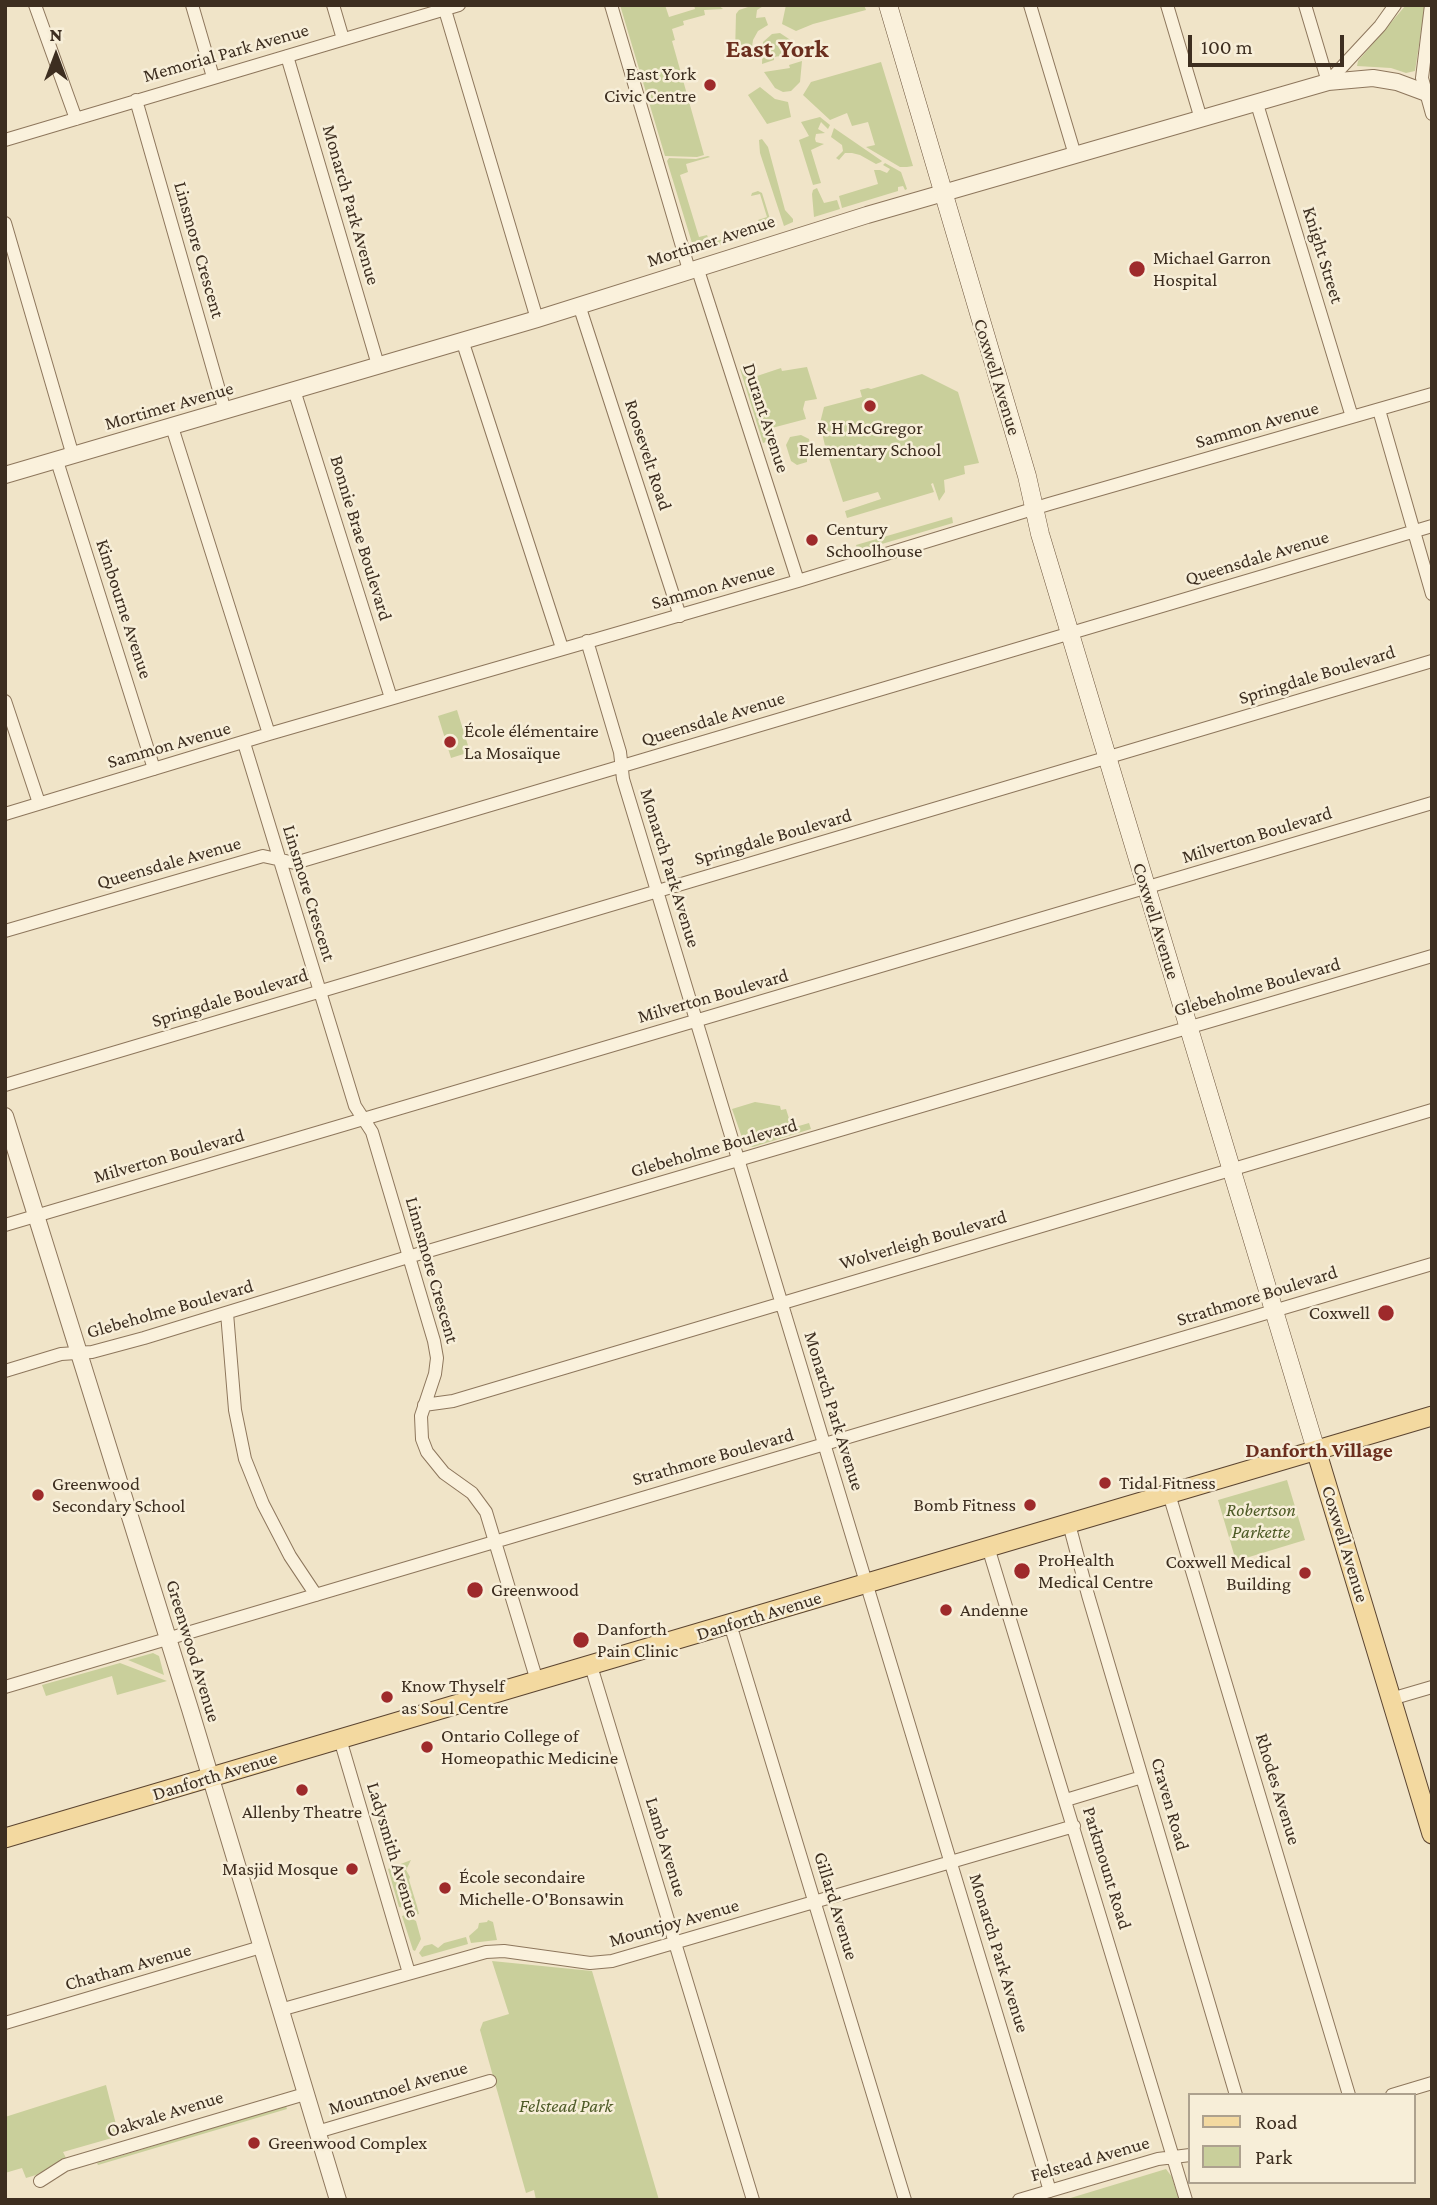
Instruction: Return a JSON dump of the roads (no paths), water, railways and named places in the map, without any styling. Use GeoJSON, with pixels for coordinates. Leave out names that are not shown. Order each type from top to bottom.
{"type":"FeatureCollection","features":[{"type":"Feature","properties":{"kind":"main road","name":"Coxwell Avenue"},"geometry":{"type":"LineString","coordinates":[[888,5],[1027,476],[1040,534],[1106,758],[1430,1824]]}},
{"type":"Feature","properties":{"kind":"main road","name":"Danforth Avenue"},"geometry":{"type":"LineString","coordinates":[[5,1838],[1432,1416]]}},
{"type":"Feature","properties":{"kind":"street"},"geometry":{"type":"LineString","coordinates":[[35,5],[76,119]]}},
{"type":"Feature","properties":{"kind":"street"},"geometry":{"type":"LineString","coordinates":[[192,5],[213,77]]}},
{"type":"Feature","properties":{"kind":"street"},"geometry":{"type":"LineString","coordinates":[[333,5],[343,39]]}},
{"type":"Feature","properties":{"kind":"street","name":"Memorial Park Avenue"},"geometry":{"type":"LineString","coordinates":[[5,140],[458,5]]}},
{"type":"Feature","properties":{"kind":"street","name":"Durant Avenue"},"geometry":{"type":"LineString","coordinates":[[611,5],[693,269],[798,582]]}},
{"type":"Feature","properties":{"kind":"street"},"geometry":{"type":"LineString","coordinates":[[1030,5],[1075,155]]}},
{"type":"Feature","properties":{"kind":"street"},"geometry":{"type":"LineString","coordinates":[[1167,5],[1201,119]]}},
{"type":"Feature","properties":{"kind":"street"},"geometry":{"type":"LineString","coordinates":[[1305,5],[1328,82]]}},
{"type":"Feature","properties":{"kind":"street"},"geometry":{"type":"LineString","coordinates":[[1328,82],[1380,26],[1395,5]]}},
{"type":"Feature","properties":{"kind":"street"},"geometry":{"type":"LineString","coordinates":[[1431,5],[1422,78],[1432,114]]}},
{"type":"Feature","properties":{"kind":"street"},"geometry":{"type":"LineString","coordinates":[[445,10],[537,319]]}},
{"type":"Feature","properties":{"kind":"street","name":"Monarch Park Avenue"},"geometry":{"type":"LineString","coordinates":[[287,55],[378,365]]}},
{"type":"Feature","properties":{"kind":"street","name":"Mortimer Avenue"},"geometry":{"type":"LineString","coordinates":[[5,475],[537,319],[942,194],[1328,82],[1373,78],[1397,82],[1428,93]]}},
{"type":"Feature","properties":{"kind":"street","name":"Linsmore Crescent"},"geometry":{"type":"LineString","coordinates":[[136,100],[225,411]]}},
{"type":"Feature","properties":{"kind":"street","name":"Knight Street"},"geometry":{"type":"LineString","coordinates":[[1257,104],[1352,417]]}},
{"type":"Feature","properties":{"kind":"street"},"geometry":{"type":"LineString","coordinates":[[5,223],[73,456]]}},
{"type":"Feature","properties":{"kind":"street","name":"Roosevelt Road"},"geometry":{"type":"LineString","coordinates":[[579,306],[680,616]]}},
{"type":"Feature","properties":{"kind":"street"},"geometry":{"type":"LineString","coordinates":[[462,340],[562,648]]}},
{"type":"Feature","properties":{"kind":"street","name":"Bonnie Brae Boulevard"},"geometry":{"type":"LineString","coordinates":[[295,390],[391,698]]}},
{"type":"Feature","properties":{"kind":"street","name":"Sammon Avenue"},"geometry":{"type":"LineString","coordinates":[[5,814],[391,698],[798,582],[1035,509],[1432,394]]}},
{"type":"Feature","properties":{"kind":"street"},"geometry":{"type":"LineString","coordinates":[[1379,410],[1432,594]]}},
{"type":"Feature","properties":{"kind":"street"},"geometry":{"type":"LineString","coordinates":[[172,427],[269,734]]}},
{"type":"Feature","properties":{"kind":"street","name":"Kimbourne Avenue"},"geometry":{"type":"LineString","coordinates":[[57,461],[154,769]]}},
{"type":"Feature","properties":{"kind":"street","name":"Queensdale Avenue"},"geometry":{"type":"LineString","coordinates":[[5,932],[263,856],[295,863],[1432,526]]}},
{"type":"Feature","properties":{"kind":"street","name":"Monarch Park Avenue"},"geometry":{"type":"LineString","coordinates":[[586,641],[622,766],[623,779],[1050,2190]]}},
{"type":"Feature","properties":{"kind":"street","name":"Springdale Boulevard"},"geometry":{"type":"LineString","coordinates":[[5,1085],[1432,661]]}},
{"type":"Feature","properties":{"kind":"street"},"geometry":{"type":"LineString","coordinates":[[5,701],[39,803]]}},
{"type":"Feature","properties":{"kind":"street","name":"Linsmore Crescent"},"geometry":{"type":"LineString","coordinates":[[244,743],[339,1054]]}},
{"type":"Feature","properties":{"kind":"street","name":"Milverton Boulevard"},"geometry":{"type":"LineString","coordinates":[[5,1225],[1432,803]]}},
{"type":"Feature","properties":{"kind":"street","name":"Glebeholme Boulevard"},"geometry":{"type":"LineString","coordinates":[[5,1371],[61,1354],[80,1355],[227,1313],[408,1257],[1432,956]]}},
{"type":"Feature","properties":{"kind":"street","name":"Linnsmore Crescent"},"geometry":{"type":"LineString","coordinates":[[339,1054],[355,1106],[372,1132],[425,1309],[437,1359],[435,1374],[421,1416],[427,1452],[444,1472],[481,1503],[537,1681]]}},
{"type":"Feature","properties":{"kind":"street","name":"Wolverleigh Boulevard"},"geometry":{"type":"LineString","coordinates":[[424,1405],[453,1401],[1432,1110]]}},
{"type":"Feature","properties":{"kind":"street","name":"Greenwood Avenue"},"geometry":{"type":"LineString","coordinates":[[5,1116],[338,2200]]}},
{"type":"Feature","properties":{"kind":"street","name":"Strathmore Boulevard"},"geometry":{"type":"LineString","coordinates":[[5,1687],[1432,1264]]}},
{"type":"Feature","properties":{"kind":"street"},"geometry":{"type":"LineString","coordinates":[[227,1313],[234,1410],[245,1459],[263,1504],[290,1556],[316,1595]]}},
{"type":"Feature","properties":{"kind":"street","name":"Rhodes Avenue"},"geometry":{"type":"LineString","coordinates":[[1169,1493],[1348,2093]]}},
{"type":"Feature","properties":{"kind":"street","name":"Craven Road"},"geometry":{"type":"LineString","coordinates":[[1069,1524],[1235,2093]]}},
{"type":"Feature","properties":{"kind":"street","name":"Parkmount Road"},"geometry":{"type":"LineString","coordinates":[[988,1547],[1186,2200]]}},
{"type":"Feature","properties":{"kind":"street","name":"Gillard Avenue"},"geometry":{"type":"LineString","coordinates":[[730,1624],[905,2200]]}},
{"type":"Feature","properties":{"kind":"street","name":"Lamb Avenue"},"geometry":{"type":"LineString","coordinates":[[591,1666],[753,2200]]}},
{"type":"Feature","properties":{"kind":"street"},"geometry":{"type":"LineString","coordinates":[[1391,1699],[1432,1687]]}},
{"type":"Feature","properties":{"kind":"street","name":"Ladysmith Avenue"},"geometry":{"type":"LineString","coordinates":[[340,1740],[409,1973]]}},
{"type":"Feature","properties":{"kind":"street"},"geometry":{"type":"LineString","coordinates":[[1066,1800],[1142,1777]]}},
{"type":"Feature","properties":{"kind":"street","name":"Mountjoy Avenue"},"geometry":{"type":"LineString","coordinates":[[280,2010],[486,1952],[504,1951],[583,1962],[605,1962],[1074,1826]]}},
{"type":"Feature","properties":{"kind":"street","name":"Chatham Avenue"},"geometry":{"type":"LineString","coordinates":[[5,2023],[261,1947]]}},
{"type":"Feature","properties":{"kind":"street","name":"Mountnoel Avenue"},"geometry":{"type":"LineString","coordinates":[[317,2132],[490,2081]]}},
{"type":"Feature","properties":{"kind":"street"},"geometry":{"type":"LineString","coordinates":[[1399,2093],[1432,2083]]}},
{"type":"Feature","properties":{"kind":"street","name":"Oakvale Avenue"},"geometry":{"type":"LineString","coordinates":[[40,2181],[65,2165],[305,2094]]}},
{"type":"Feature","properties":{"kind":"street","name":"Felstead Avenue"},"geometry":{"type":"LineString","coordinates":[[1019,2200],[1158,2159],[1188,2155]]}},
{"type":"Feature","properties":{"kind":"place","name":"East York Civic Centre"},"geometry":{"type":"Point","coordinates":[710,85]}},
{"type":"Feature","properties":{"kind":"place","name":"Michael Garron Hospital"},"geometry":{"type":"Point","coordinates":[1137,269]}},
{"type":"Feature","properties":{"kind":"place","name":"R H McGregor Elementary School"},"geometry":{"type":"Point","coordinates":[870,406]}},
{"type":"Feature","properties":{"kind":"place","name":"Century Schoolhouse"},"geometry":{"type":"Point","coordinates":[812,540]}},
{"type":"Feature","properties":{"kind":"place","name":"École élémentaire La Mosaïque"},"geometry":{"type":"Point","coordinates":[450,742]}},
{"type":"Feature","properties":{"kind":"place","name":"Coxwell"},"geometry":{"type":"Point","coordinates":[1386,1313]}},
{"type":"Feature","properties":{"kind":"place","name":"Tidal Fitness"},"geometry":{"type":"Point","coordinates":[1105,1483]}},
{"type":"Feature","properties":{"kind":"place","name":"Greenwood Secondary School"},"geometry":{"type":"Point","coordinates":[38,1495]}},
{"type":"Feature","properties":{"kind":"place","name":"Bomb Fitness"},"geometry":{"type":"Point","coordinates":[1030,1505]}},
{"type":"Feature","properties":{"kind":"place","name":"ProHealth Medical Centre"},"geometry":{"type":"Point","coordinates":[1022,1571]}},
{"type":"Feature","properties":{"kind":"place","name":"Coxwell Medical Building"},"geometry":{"type":"Point","coordinates":[1305,1573]}},
{"type":"Feature","properties":{"kind":"place","name":"Greenwood"},"geometry":{"type":"Point","coordinates":[475,1590]}},
{"type":"Feature","properties":{"kind":"place","name":"Andenne"},"geometry":{"type":"Point","coordinates":[946,1610]}},
{"type":"Feature","properties":{"kind":"place","name":"Danforth Pain Clinic"},"geometry":{"type":"Point","coordinates":[581,1640]}},
{"type":"Feature","properties":{"kind":"place","name":"Know Thyself as Soul Centre"},"geometry":{"type":"Point","coordinates":[387,1697]}},
{"type":"Feature","properties":{"kind":"place","name":"Ontario College of Homeopathic Medicine"},"geometry":{"type":"Point","coordinates":[427,1747]}},
{"type":"Feature","properties":{"kind":"place","name":"Allenby Theatre"},"geometry":{"type":"Point","coordinates":[302,1790]}},
{"type":"Feature","properties":{"kind":"place","name":"Masjid Mosque"},"geometry":{"type":"Point","coordinates":[352,1869]}},
{"type":"Feature","properties":{"kind":"place","name":"École secondaire Michelle-O'Bonsawin"},"geometry":{"type":"Point","coordinates":[445,1888]}},
{"type":"Feature","properties":{"kind":"place","name":"Greenwood Complex"},"geometry":{"type":"Point","coordinates":[254,2143]}},
{"type":"Feature","properties":{"kind":"district","name":"East York"},"geometry":{"type":"Point","coordinates":[777,49]}},
{"type":"Feature","properties":{"kind":"district","name":"Danforth Village"},"geometry":{"type":"Point","coordinates":[1319,1451]}},
{"type":"Feature","properties":{"kind":"park label","name":"Robertson Parkette"},"geometry":{"type":"Point","coordinates":[1261,1521]}},
{"type":"Feature","properties":{"kind":"park label","name":"Felstead Park"},"geometry":{"type":"Point","coordinates":[566,2106]}}]}
